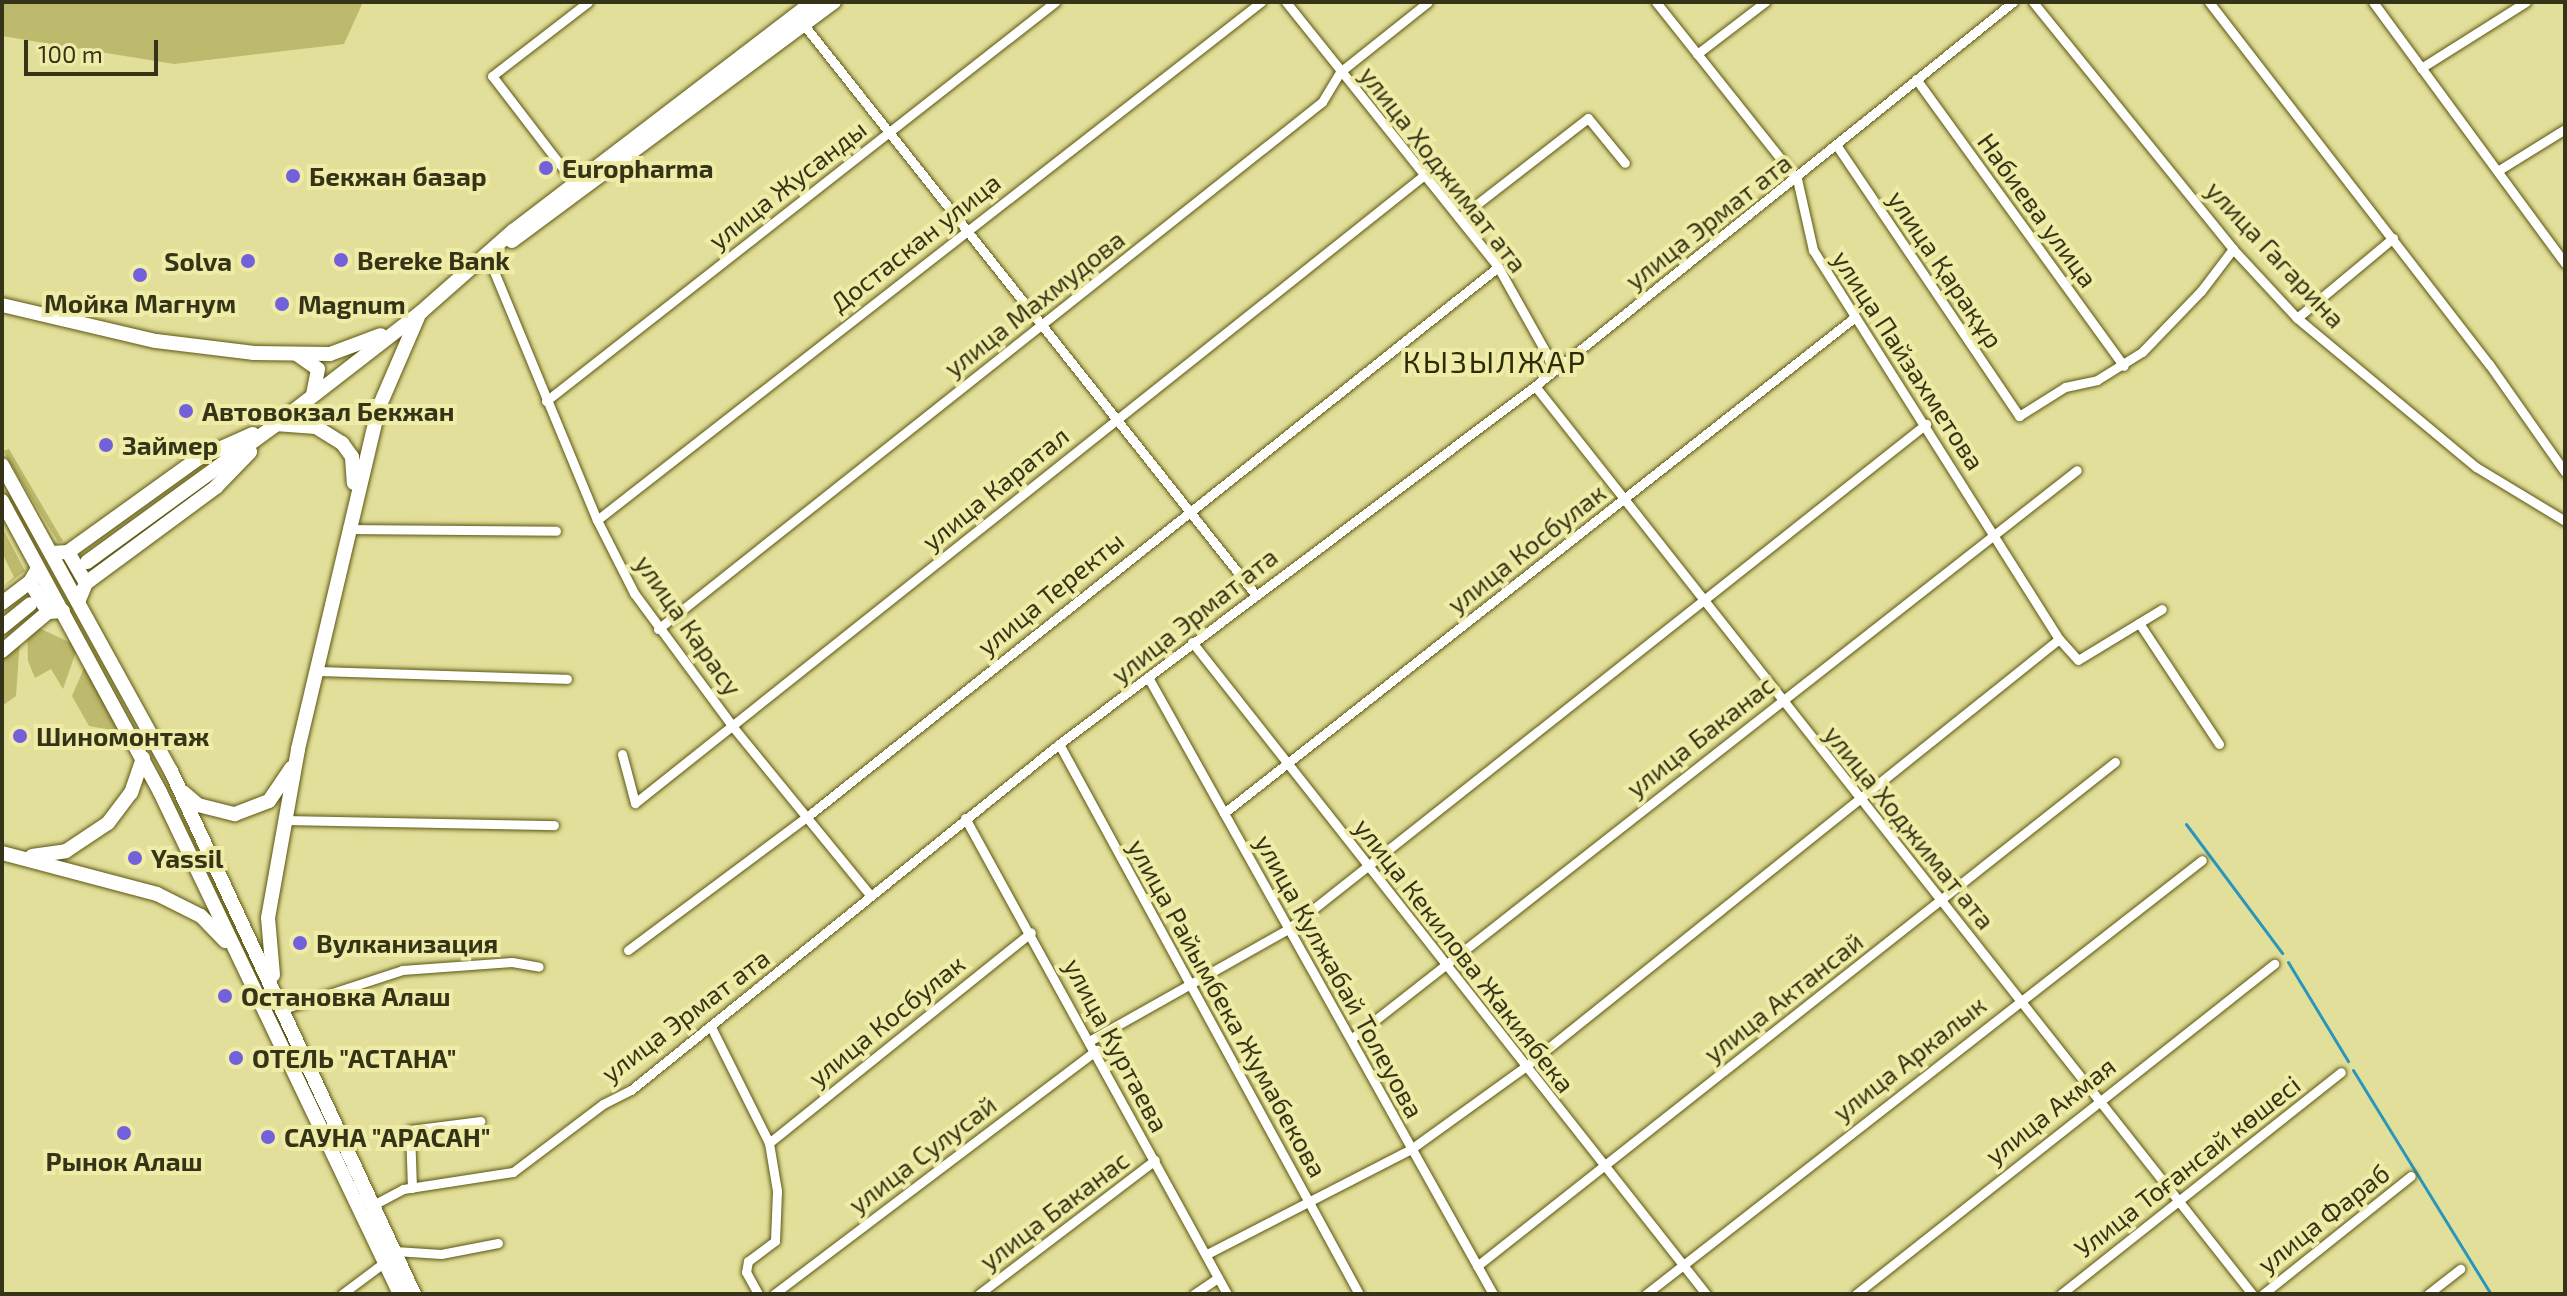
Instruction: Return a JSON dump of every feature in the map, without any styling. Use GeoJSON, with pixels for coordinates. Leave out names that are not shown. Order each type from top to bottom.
{"type":"FeatureCollection","features":[{"type":"Feature","properties":{"kind":"highway"},"geometry":{"type":"LineString","coordinates":[[536,220],[575,184],[813,2]]}},
{"type":"Feature","properties":{"kind":"highway"},"geometry":{"type":"LineString","coordinates":[[87,562],[312,397],[504,243],[834,2]]}},
{"type":"Feature","properties":{"kind":"highway"},"geometry":{"type":"LineString","coordinates":[[2,305],[156,341],[298,354],[348,351],[421,312]]}},
{"type":"Feature","properties":{"kind":"highway"},"geometry":{"type":"LineString","coordinates":[[280,1002],[268,918],[288,820],[298,749],[351,513],[391,372],[421,312]]}},
{"type":"Feature","properties":{"kind":"highway"},"geometry":{"type":"LineString","coordinates":[[298,354],[318,369],[319,385],[312,397]]}},
{"type":"Feature","properties":{"kind":"highway"},"geometry":{"type":"LineString","coordinates":[[60,552],[199,458],[278,423],[316,427],[342,443],[355,474],[351,513]]}},
{"type":"Feature","properties":{"kind":"highway"},"geometry":{"type":"LineString","coordinates":[[79,600],[86,583],[216,487],[278,423]]}},
{"type":"Feature","properties":{"kind":"highway"},"geometry":{"type":"LineString","coordinates":[[2,465],[60,552],[86,583]]}},
{"type":"Feature","properties":{"kind":"highway"},"geometry":{"type":"LineString","coordinates":[[2,501],[38,568],[56,611],[143,758],[390,1257],[414,1294]]}},
{"type":"Feature","properties":{"kind":"highway"},"geometry":{"type":"LineString","coordinates":[[60,552],[79,600],[179,789],[375,1204],[400,1294]]}},
{"type":"Feature","properties":{"kind":"highway"},"geometry":{"type":"LineString","coordinates":[[2,603],[30,582],[38,568]]}},
{"type":"Feature","properties":{"kind":"highway"},"geometry":{"type":"LineString","coordinates":[[30,582],[56,611]]}},
{"type":"Feature","properties":{"kind":"highway"},"geometry":{"type":"LineString","coordinates":[[2,627],[30,604]]}},
{"type":"Feature","properties":{"kind":"highway"},"geometry":{"type":"LineString","coordinates":[[2,651],[56,611]]}},
{"type":"Feature","properties":{"kind":"highway"},"geometry":{"type":"LineString","coordinates":[[179,789],[217,813],[253,810],[285,782],[298,749]]}},
{"type":"Feature","properties":{"kind":"highway"},"geometry":{"type":"LineString","coordinates":[[22,857],[66,851],[98,832],[131,793],[143,758]]}},
{"type":"Feature","properties":{"kind":"highway"},"geometry":{"type":"LineString","coordinates":[[2,853],[178,903],[217,929],[255,989]]}},
{"type":"Feature","properties":{"kind":"street"},"geometry":{"type":"LineString","coordinates":[[575,184],[492,76],[588,2]]}},
{"type":"Feature","properties":{"kind":"street","name":"улица Жусанды"},"geometry":{"type":"LineString","coordinates":[[546,401],[1055,2]]}},
{"type":"Feature","properties":{"kind":"street","name":"Достаскан улица"},"geometry":{"type":"LineString","coordinates":[[597,520],[966,229],[1261,2]]}},
{"type":"Feature","properties":{"kind":"street","name":"улица Ходжимат ата"},"geometry":{"type":"LineString","coordinates":[[1286,2],[1498,267],[1548,356],[1552,372]]}},
{"type":"Feature","properties":{"kind":"street","name":"улица Махмудова"},"geometry":{"type":"LineString","coordinates":[[658,629],[1322,102],[1340,72],[1428,2]]}},
{"type":"Feature","properties":{"kind":"street","name":"улица Пайзахметова"},"geometry":{"type":"LineString","coordinates":[[1656,2],[1797,179],[1813,250],[1926,424],[2059,639]]}},
{"type":"Feature","properties":{"kind":"street"},"geometry":{"type":"LineString","coordinates":[[1697,54],[1765,2]]}},
{"type":"Feature","properties":{"kind":"street","name":"улица Эрмат ата"},"geometry":{"type":"LineString","coordinates":[[375,1204],[412,1188],[513,1172],[712,1029],[965,818],[1149,679],[1255,594],[1535,386],[1797,179],[2013,2]]}},
{"type":"Feature","properties":{"kind":"street","name":"улица Гагарина"},"geometry":{"type":"LineString","coordinates":[[2033,2],[2233,249],[2297,318],[2476,467],[2565,521]]}},
{"type":"Feature","properties":{"kind":"street"},"geometry":{"type":"LineString","coordinates":[[2209,2],[2393,238],[2565,472]]}},
{"type":"Feature","properties":{"kind":"street"},"geometry":{"type":"LineString","coordinates":[[2373,2],[2565,263]]}},
{"type":"Feature","properties":{"kind":"street"},"geometry":{"type":"LineString","coordinates":[[2421,68],[2526,2]]}},
{"type":"Feature","properties":{"kind":"street"},"geometry":{"type":"LineString","coordinates":[[804,25],[1255,594]]}},
{"type":"Feature","properties":{"kind":"street","name":"Набиева улица"},"geometry":{"type":"LineString","coordinates":[[1916,79],[2124,366]]}},
{"type":"Feature","properties":{"kind":"street"},"geometry":{"type":"LineString","coordinates":[[1459,218],[1588,118],[1625,163]]}},
{"type":"Feature","properties":{"kind":"street"},"geometry":{"type":"LineString","coordinates":[[2499,170],[2565,129]]}},
{"type":"Feature","properties":{"kind":"street","name":"улица Қарақұр"},"geometry":{"type":"LineString","coordinates":[[1837,146],[2019,416],[2065,387],[2124,366]]}},
{"type":"Feature","properties":{"kind":"street","name":"улица Каратал"},"geometry":{"type":"LineString","coordinates":[[622,754],[635,803],[1423,176]]}},
{"type":"Feature","properties":{"kind":"street"},"geometry":{"type":"LineString","coordinates":[[2297,318],[2393,238]]}},
{"type":"Feature","properties":{"kind":"street"},"geometry":{"type":"LineString","coordinates":[[2124,366],[2201,291],[2233,249]]}},
{"type":"Feature","properties":{"kind":"street","name":"улица Карасу"},"geometry":{"type":"LineString","coordinates":[[488,257],[597,520],[658,629],[733,727],[871,896]]}},
{"type":"Feature","properties":{"kind":"street","name":"улица Теректы"},"geometry":{"type":"LineString","coordinates":[[628,950],[808,816],[1188,509],[1498,267]]}},
{"type":"Feature","properties":{"kind":"street","name":"улица Косбулак"},"geometry":{"type":"LineString","coordinates":[[1224,813],[1855,317]]}},
{"type":"Feature","properties":{"kind":"street","name":"улица Ходжимат ата"},"geometry":{"type":"LineString","coordinates":[[1535,386],[2252,1294]]}},
{"type":"Feature","properties":{"kind":"street"},"geometry":{"type":"LineString","coordinates":[[1091,1040],[1288,929],[1702,598],[1926,424]]}},
{"type":"Feature","properties":{"kind":"street","name":"улица Баканас"},"geometry":{"type":"LineString","coordinates":[[1351,1039],[2077,470]]}},
{"type":"Feature","properties":{"kind":"street"},"geometry":{"type":"LineString","coordinates":[[347,529],[556,531]]}},
{"type":"Feature","properties":{"kind":"street"},"geometry":{"type":"LineString","coordinates":[[1207,1254],[1411,1149],[1526,1066],[2059,639],[2078,660],[2162,609]]}},
{"type":"Feature","properties":{"kind":"street"},"geometry":{"type":"LineString","coordinates":[[2139,623],[2219,744]]}},
{"type":"Feature","properties":{"kind":"street","name":"улица Кекилова Жакиябека"},"geometry":{"type":"LineString","coordinates":[[1192,642],[1286,766],[1706,1294]]}},
{"type":"Feature","properties":{"kind":"street"},"geometry":{"type":"LineString","coordinates":[[315,671],[567,679]]}},
{"type":"Feature","properties":{"kind":"street","name":"улица Кулжабай Толеуова"},"geometry":{"type":"LineString","coordinates":[[1149,679],[1493,1294]]}},
{"type":"Feature","properties":{"kind":"street","name":"улица Райымбека Жумабекова"},"geometry":{"type":"LineString","coordinates":[[1059,744],[1359,1294]]}},
{"type":"Feature","properties":{"kind":"street","name":"улица Актансай"},"geometry":{"type":"LineString","coordinates":[[1477,1266],[2115,762]]}},
{"type":"Feature","properties":{"kind":"street","name":"улица Куртаева"},"geometry":{"type":"LineString","coordinates":[[965,818],[1097,1050],[1227,1294]]}},
{"type":"Feature","properties":{"kind":"street"},"geometry":{"type":"LineString","coordinates":[[288,820],[554,825]]}},
{"type":"Feature","properties":{"kind":"street","name":"улица Аркалык"},"geometry":{"type":"LineString","coordinates":[[1646,1294],[2020,999],[2202,860]]}},
{"type":"Feature","properties":{"kind":"street","name":"улица Косбулак"},"geometry":{"type":"LineString","coordinates":[[769,1143],[1031,932]]}},
{"type":"Feature","properties":{"kind":"street"},"geometry":{"type":"LineString","coordinates":[[280,1002],[402,970],[512,962],[539,967]]}},
{"type":"Feature","properties":{"kind":"street","name":"улица Акмая"},"geometry":{"type":"LineString","coordinates":[[1856,1294],[2099,1099],[2274,964]]}},
{"type":"Feature","properties":{"kind":"street"},"geometry":{"type":"LineString","coordinates":[[712,1029],[769,1143],[777,1191],[775,1241],[748,1261],[746,1272],[758,1294]]}},
{"type":"Feature","properties":{"kind":"street","name":"улица Сулусай"},"geometry":{"type":"LineString","coordinates":[[774,1294],[1097,1050]]}},
{"type":"Feature","properties":{"kind":"street","name":"Улица Тоғансай көшесі"},"geometry":{"type":"LineString","coordinates":[[2061,1294],[2341,1072]]}},
{"type":"Feature","properties":{"kind":"street"},"geometry":{"type":"LineString","coordinates":[[412,1188],[410,1130],[480,1121]]}},
{"type":"Feature","properties":{"kind":"street","name":"улица Баканас"},"geometry":{"type":"LineString","coordinates":[[979,1294],[1155,1160]]}},
{"type":"Feature","properties":{"kind":"street","name":"улица Фараб"},"geometry":{"type":"LineString","coordinates":[[2263,1294],[2411,1176]]}},
{"type":"Feature","properties":{"kind":"street"},"geometry":{"type":"LineString","coordinates":[[342,1294],[390,1257],[441,1254],[498,1243]]}},
{"type":"Feature","properties":{"kind":"street"},"geometry":{"type":"LineString","coordinates":[[2428,1294],[2460,1269]]}},
{"type":"Feature","properties":{"kind":"street"},"geometry":{"type":"LineString","coordinates":[[1194,1294],[1218,1278]]}},
{"type":"Feature","properties":{"kind":"shaded area"},"geometry":{"type":"Polygon","coordinates":[[[2,2],[363,2],[344,44],[174,64],[2,36],[2,2]]]}},
{"type":"Feature","properties":{"kind":"shaded area"},"geometry":{"type":"Polygon","coordinates":[[[9,449],[63,541],[58,542],[3,451],[9,449]]]}},
{"type":"Feature","properties":{"kind":"shaded area"},"geometry":{"type":"Polygon","coordinates":[[[2,527],[25,571],[2,588],[14,577],[2,553],[2,527]]]}},
{"type":"Feature","properties":{"kind":"shaded area"},"geometry":{"type":"Polygon","coordinates":[[[39,628],[71,643],[76,652],[63,689],[51,669],[35,678],[28,661],[27,631],[39,628]]]}},
{"type":"Feature","properties":{"kind":"shaded area"},"geometry":{"type":"Polygon","coordinates":[[[20,639],[16,696],[2,706],[2,656],[20,639]]]}},
{"type":"Feature","properties":{"kind":"shaded area"},"geometry":{"type":"Polygon","coordinates":[[[85,666],[123,732],[89,726],[72,696],[85,666]]]}},
{"type":"Feature","properties":{"kind":"waterway"},"geometry":{"type":"LineString","coordinates":[[2186,824],[2282,953]]}},
{"type":"Feature","properties":{"kind":"waterway"},"geometry":{"type":"LineString","coordinates":[[2288,962],[2348,1061]]}},
{"type":"Feature","properties":{"kind":"waterway"},"geometry":{"type":"LineString","coordinates":[[2353,1070],[2491,1294]]}},
{"type":"Feature","properties":{"kind":"place","name":"Europharma"},"geometry":{"type":"Point","coordinates":[546,168]}},
{"type":"Feature","properties":{"kind":"place","name":"Бекжан базар"},"geometry":{"type":"Point","coordinates":[293,176]}},
{"type":"Feature","properties":{"kind":"place","name":"Bereke Bank"},"geometry":{"type":"Point","coordinates":[341,260]}},
{"type":"Feature","properties":{"kind":"place","name":"Solva"},"geometry":{"type":"Point","coordinates":[248,261]}},
{"type":"Feature","properties":{"kind":"place","name":"Мойка Магнум"},"geometry":{"type":"Point","coordinates":[140,275]}},
{"type":"Feature","properties":{"kind":"place","name":"Magnum"},"geometry":{"type":"Point","coordinates":[282,304]}},
{"type":"Feature","properties":{"kind":"place","name":"Автовокзал Бекжан"},"geometry":{"type":"Point","coordinates":[186,411]}},
{"type":"Feature","properties":{"kind":"place","name":"Займер"},"geometry":{"type":"Point","coordinates":[106,445]}},
{"type":"Feature","properties":{"kind":"place","name":"Шиномонтаж"},"geometry":{"type":"Point","coordinates":[20,736]}},
{"type":"Feature","properties":{"kind":"place","name":"Yassil"},"geometry":{"type":"Point","coordinates":[135,858]}},
{"type":"Feature","properties":{"kind":"place","name":"Вулканизация"},"geometry":{"type":"Point","coordinates":[300,943]}},
{"type":"Feature","properties":{"kind":"place","name":"Остановка Алаш"},"geometry":{"type":"Point","coordinates":[225,996]}},
{"type":"Feature","properties":{"kind":"place","name":"ОТЕЛЬ \"АСТАНА\""},"geometry":{"type":"Point","coordinates":[236,1058]}},
{"type":"Feature","properties":{"kind":"place","name":"Рынок Алаш"},"geometry":{"type":"Point","coordinates":[124,1133]}},
{"type":"Feature","properties":{"kind":"place","name":"САУНА \"АРАСАН\""},"geometry":{"type":"Point","coordinates":[268,1137]}},
{"type":"Feature","properties":{"kind":"district","name":"КЫЗЫЛЖАР"},"geometry":{"type":"Point","coordinates":[1495,361]}}]}
